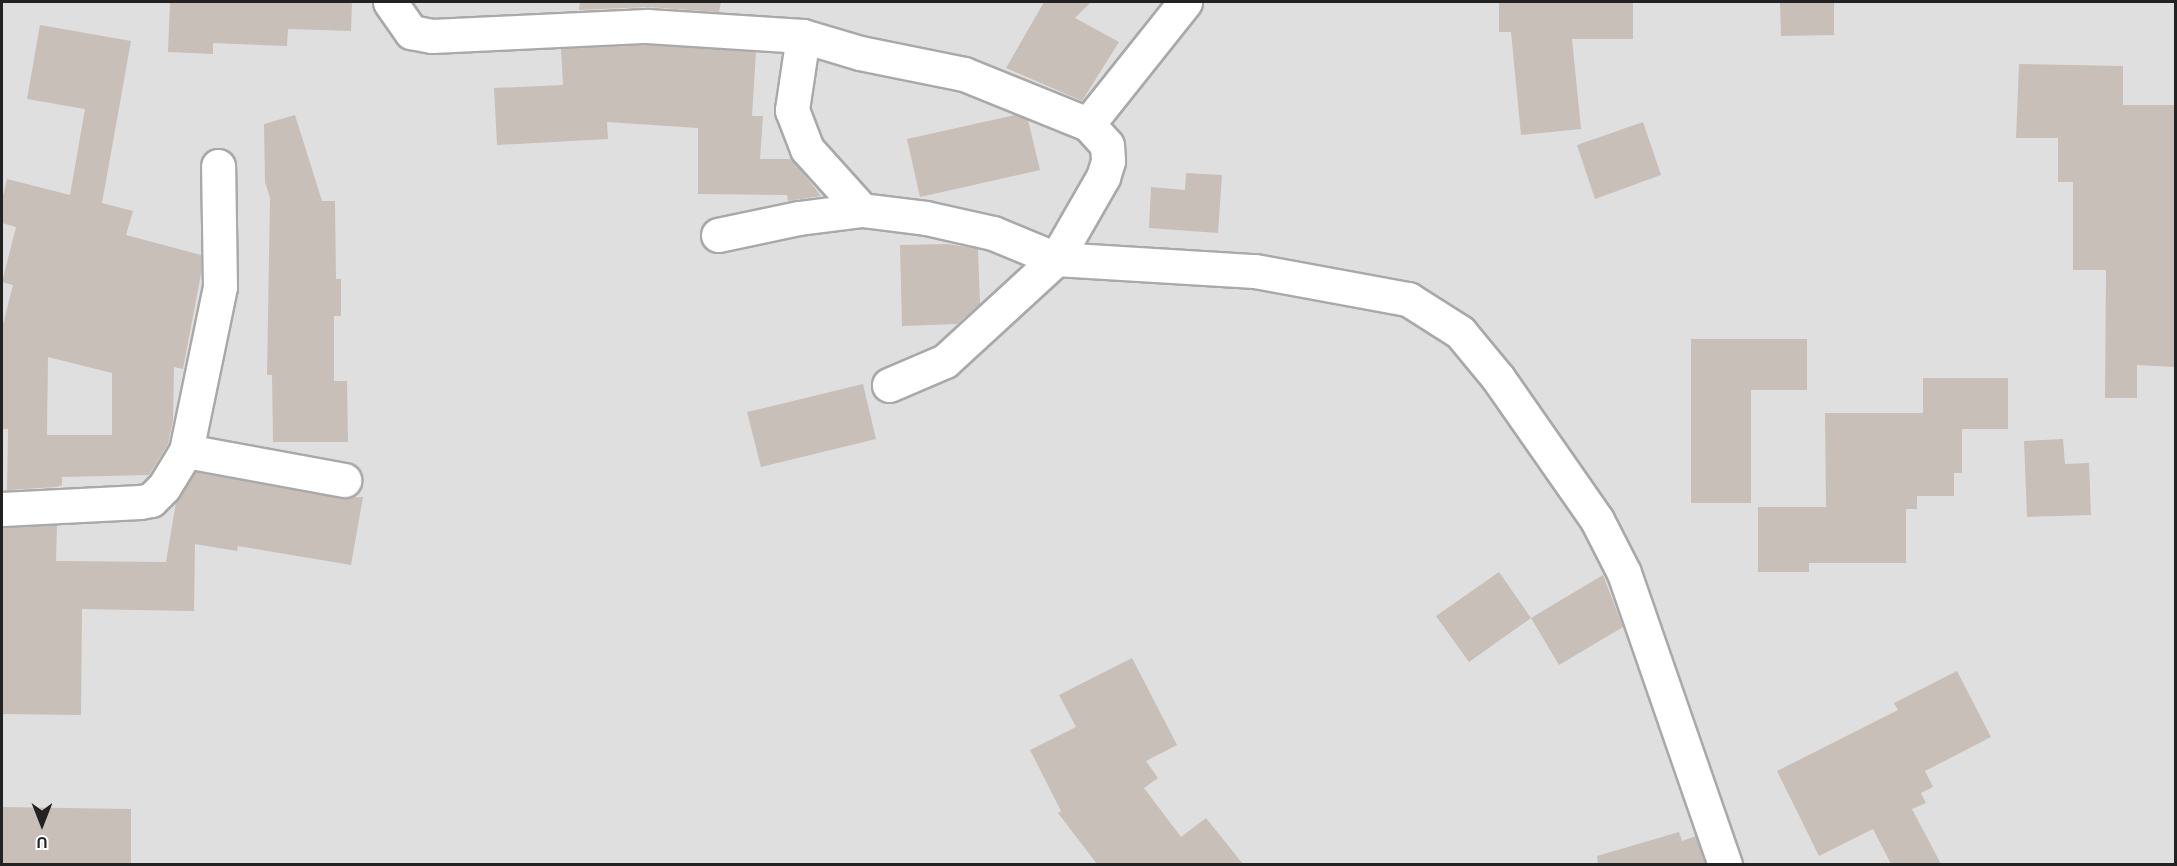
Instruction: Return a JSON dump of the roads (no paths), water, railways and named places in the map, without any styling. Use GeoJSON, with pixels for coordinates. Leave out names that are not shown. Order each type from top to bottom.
{"type":"FeatureCollection","features":[{"type":"Feature","properties":{"kind":"street"},"geometry":{"type":"LineString","coordinates":[[390,2],[411,32],[432,36],[647,26],[803,36],[860,53],[964,74],[1088,124],[1107,144],[1108,161],[1103,177],[1056,259],[945,361],[890,385]]}},
{"type":"Feature","properties":{"kind":"street"},"geometry":{"type":"LineString","coordinates":[[1088,124],[1185,2]]}},
{"type":"Feature","properties":{"kind":"street"},"geometry":{"type":"LineString","coordinates":[[803,36],[792,110],[807,149],[862,210]]}},
{"type":"Feature","properties":{"kind":"street"},"geometry":{"type":"LineString","coordinates":[[2,509],[151,500],[186,451],[220,288],[218,166]]}},
{"type":"Feature","properties":{"kind":"street"},"geometry":{"type":"LineString","coordinates":[[718,235],[800,218],[862,210],[926,218],[993,233],[1056,259],[1255,271],[1343,285],[1408,299],[1460,332],[1498,378],[1597,520],[1624,573],[1725,864]]}},
{"type":"Feature","properties":{"kind":"street"},"geometry":{"type":"LineString","coordinates":[[186,451],[344,480]]}}]}
